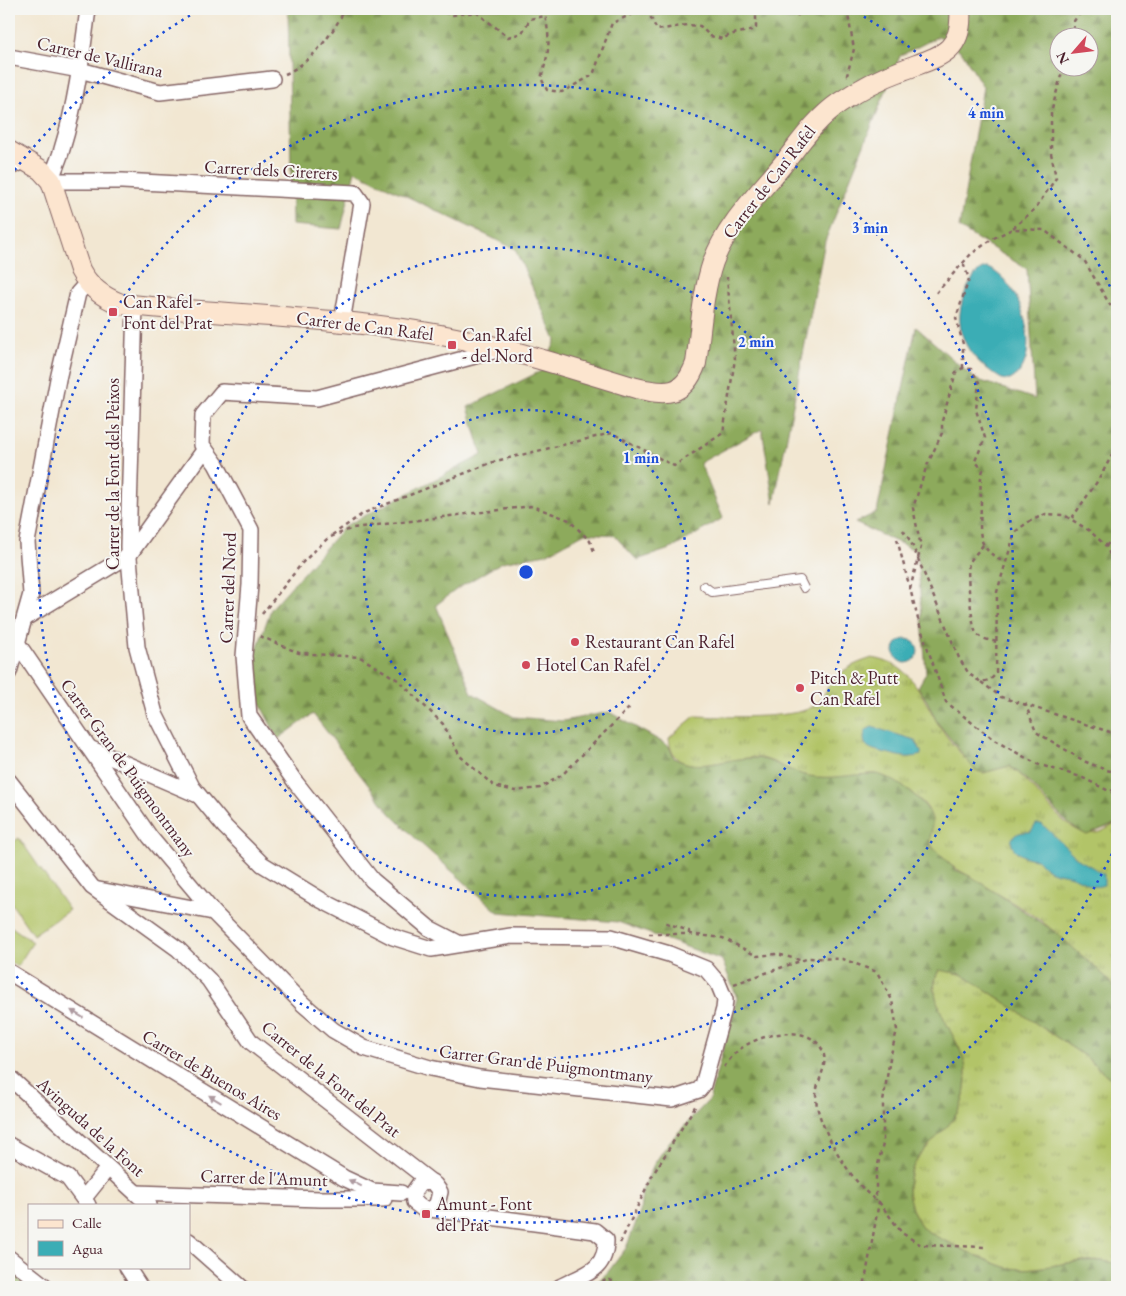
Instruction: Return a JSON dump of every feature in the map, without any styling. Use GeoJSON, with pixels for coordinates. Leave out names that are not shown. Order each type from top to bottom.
{"type":"FeatureCollection","features":[{"type":"Feature","properties":{"kind":"street"},"geometry":{"type":"LineString","coordinates":[[9,672],[31,594],[27,542],[78,293],[87,283],[80,270],[52,181],[55,164],[62,150],[80,70],[88,9]]}},
{"type":"Feature","properties":{"kind":"street","name":"Carrer de Can Rafel"},"geometry":{"type":"LineString","coordinates":[[87,283],[109,299],[135,305],[342,322],[423,332],[463,339],[502,349],[636,388],[665,393],[676,390],[686,384],[696,363],[708,278],[718,249],[741,213],[807,133],[839,102],[882,79],[943,55],[959,30],[960,9]]}},
{"type":"Feature","properties":{"kind":"street","name":"Carrer de Vallirana"},"geometry":{"type":"LineString","coordinates":[[9,57],[80,70],[160,92],[272,79]]}},
{"type":"Feature","properties":{"kind":"street"},"geometry":{"type":"LineString","coordinates":[[9,151],[18,164],[41,170],[52,181]]}},
{"type":"Feature","properties":{"kind":"street","name":"Carrer dels Cirerers"},"geometry":{"type":"LineString","coordinates":[[52,181],[122,181],[355,193],[362,203],[342,322]]}},
{"type":"Feature","properties":{"kind":"street","name":"Carrer de la Font dels Peixos"},"geometry":{"type":"LineString","coordinates":[[135,305],[130,416],[128,555],[137,648],[155,714],[198,795],[225,827],[262,864],[321,900],[393,936],[431,949],[460,944]]}},
{"type":"Feature","properties":{"kind":"street","name":"Carrer del Nord"},"geometry":{"type":"LineString","coordinates":[[460,944],[429,928],[372,880],[296,784],[249,716],[244,656],[248,630],[251,530],[216,464],[202,445],[203,415],[222,392],[318,398],[502,349]]}},
{"type":"Feature","properties":{"kind":"street"},"geometry":{"type":"LineString","coordinates":[[25,618],[128,555],[205,449]]}},
{"type":"Feature","properties":{"kind":"street","name":"Carrer Gran de Puigmontmany"},"geometry":{"type":"LineString","coordinates":[[9,631],[150,836],[213,912],[303,1004],[333,1030],[364,1048],[430,1068],[480,1078],[672,1099],[699,1090]]}},
{"type":"Feature","properties":{"kind":"street"},"geometry":{"type":"LineString","coordinates":[[89,748],[198,795]]}},
{"type":"Feature","properties":{"kind":"street","name":"Carrer de la Font del Prat"},"geometry":{"type":"LineString","coordinates":[[9,781],[95,889],[178,949],[209,980],[251,1042],[409,1165],[417,1194]]}},
{"type":"Feature","properties":{"kind":"street"},"geometry":{"type":"LineString","coordinates":[[95,889],[213,912]]}},
{"type":"Feature","properties":{"kind":"street"},"geometry":{"type":"LineString","coordinates":[[460,944],[510,936],[611,937],[669,954],[706,969],[720,989],[724,1000],[724,1009],[699,1090]]}},
{"type":"Feature","properties":{"kind":"street","name":"Carrer de Buenos Aires"},"geometry":{"type":"LineString","coordinates":[[9,972],[344,1178],[372,1191],[417,1194]]}},
{"type":"Feature","properties":{"kind":"street","name":"Avinguda de la Font"},"geometry":{"type":"LineString","coordinates":[[9,1077],[148,1204]]}},
{"type":"Feature","properties":{"kind":"street"},"geometry":{"type":"LineString","coordinates":[[9,1145],[68,1178],[86,1202],[108,1168]]}},
{"type":"Feature","properties":{"kind":"street","name":"Carrer de l'Amunt"},"geometry":{"type":"LineString","coordinates":[[136,1193],[321,1200],[417,1194]]}},
{"type":"Feature","properties":{"kind":"street"},"geometry":{"type":"LineString","coordinates":[[417,1194],[460,1212],[596,1231],[606,1240],[606,1254],[599,1267],[560,1287]]}},
{"type":"Feature","properties":{"kind":"street"},"geometry":{"type":"LineString","coordinates":[[190,1242],[241,1287]]}},
{"type":"Feature","properties":{"kind":"street"},"geometry":{"type":"LineString","coordinates":[[9,1258],[46,1287]]}},
{"type":"Feature","properties":{"kind":"street"},"geometry":{"type":"LineString","coordinates":[[128,1268],[140,1287]]}},
{"type":"Feature","properties":{"kind":"lane"},"geometry":{"type":"LineString","coordinates":[[704,586],[712,592],[800,580],[804,588]]}},
{"type":"Feature","properties":{"kind":"path"},"geometry":{"type":"LineString","coordinates":[[272,79],[299,68],[314,54],[338,24],[345,9]]}},
{"type":"Feature","properties":{"kind":"path"},"geometry":{"type":"LineString","coordinates":[[429,9],[453,15],[476,12],[508,37],[522,33],[530,19],[545,16],[549,32],[549,53],[540,78],[547,90],[562,92],[593,75],[612,23],[639,9]]}},
{"type":"Feature","properties":{"kind":"path"},"geometry":{"type":"LineString","coordinates":[[651,9],[651,18],[658,30],[687,25],[700,26],[710,36],[723,39],[732,32],[747,33],[756,28],[756,13],[798,15],[802,9]]}},
{"type":"Feature","properties":{"kind":"path"},"geometry":{"type":"LineString","coordinates":[[836,9],[842,10],[848,15],[854,49],[839,102]]}},
{"type":"Feature","properties":{"kind":"path"},"geometry":{"type":"LineString","coordinates":[[1074,28],[1074,21],[1083,9]]}},
{"type":"Feature","properties":{"kind":"path"},"geometry":{"type":"LineString","coordinates":[[936,293],[965,260],[994,238],[1012,229],[1035,209],[1056,178],[1051,153],[1051,113],[1060,78]]}},
{"type":"Feature","properties":{"kind":"path"},"geometry":{"type":"LineString","coordinates":[[1012,229],[1044,230],[1084,260],[1117,316]]}},
{"type":"Feature","properties":{"kind":"path"},"geometry":{"type":"LineString","coordinates":[[632,705],[562,776],[540,788],[515,791],[494,786],[460,756],[443,724],[398,680],[360,657],[299,653],[248,630],[303,562],[328,538],[364,513],[496,461],[612,433],[674,466],[723,433],[735,359],[728,280],[718,249]]}},
{"type":"Feature","properties":{"kind":"path"},"geometry":{"type":"LineString","coordinates":[[963,368],[962,344],[956,318],[969,279],[964,265],[965,260]]}},
{"type":"Feature","properties":{"kind":"path"},"geometry":{"type":"LineString","coordinates":[[910,589],[912,573],[921,547],[913,508],[926,468],[942,433],[942,421],[956,372],[963,368],[971,369],[979,382],[976,410],[985,438],[975,461],[983,470],[979,481],[981,500],[979,531],[987,552],[1004,562]]}},
{"type":"Feature","properties":{"kind":"path"},"geometry":{"type":"LineString","coordinates":[[1072,518],[1098,480],[1117,446]]}},
{"type":"Feature","properties":{"kind":"path"},"geometry":{"type":"LineString","coordinates":[[328,538],[353,528],[373,524],[532,506],[569,520],[590,541],[595,554]]}},
{"type":"Feature","properties":{"kind":"path"},"geometry":{"type":"LineString","coordinates":[[981,682],[990,680],[996,674],[997,592],[1014,532],[1028,522],[1046,514],[1064,515],[1072,518],[1090,531],[1106,546],[1117,570]]}},
{"type":"Feature","properties":{"kind":"path"},"geometry":{"type":"LineString","coordinates":[[903,530],[918,558],[959,658],[969,674],[1001,697],[1025,703],[1062,718],[1110,732],[1117,731]]}},
{"type":"Feature","properties":{"kind":"path"},"geometry":{"type":"LineString","coordinates":[[1106,546],[1117,533]]}},
{"type":"Feature","properties":{"kind":"path"},"geometry":{"type":"LineString","coordinates":[[897,539],[910,589],[946,702],[994,740],[1037,764],[1082,777],[1117,795]]}},
{"type":"Feature","properties":{"kind":"path"},"geometry":{"type":"LineString","coordinates":[[983,545],[969,562],[969,599],[973,608],[974,628],[977,635],[997,642]]}},
{"type":"Feature","properties":{"kind":"path"},"geometry":{"type":"LineString","coordinates":[[1025,703],[1036,732],[1086,762],[1117,772]]}},
{"type":"Feature","properties":{"kind":"path"},"geometry":{"type":"LineString","coordinates":[[1111,791],[1117,788]]}},
{"type":"Feature","properties":{"kind":"path"},"geometry":{"type":"LineString","coordinates":[[664,922],[680,926],[689,931],[689,934]]}},
{"type":"Feature","properties":{"kind":"path"},"geometry":{"type":"LineString","coordinates":[[646,934],[689,934],[723,938],[757,956],[777,954],[802,960]]}},
{"type":"Feature","properties":{"kind":"path"},"geometry":{"type":"LineString","coordinates":[[720,989],[808,958],[843,959],[877,972],[892,1000],[897,1030],[890,1058],[883,1102],[883,1144],[876,1173],[878,1202],[864,1287]]}},
{"type":"Feature","properties":{"kind":"path"},"geometry":{"type":"LineString","coordinates":[[720,1072],[738,1050],[764,1037],[795,1033],[804,1035],[820,1045],[826,1061],[816,1097],[822,1124],[867,1196],[878,1202],[902,1233],[921,1245],[987,1247]]}},
{"type":"Feature","properties":{"kind":"path"},"geometry":{"type":"LineString","coordinates":[[606,1254],[617,1250],[652,1176],[698,1100],[699,1090]]}},
{"type":"Feature","properties":{"kind":"path"},"geometry":{"type":"LineString","coordinates":[[607,1287],[608,1279],[623,1287]]}},
{"type":"Feature","properties":{"kind":"green space"},"geometry":{"type":"Polygon","coordinates":[[[288,9],[1117,9],[1117,823],[1087,835],[1065,820],[1029,782],[1009,766],[983,773],[975,770],[937,722],[918,687],[926,673],[917,551],[855,523],[877,512],[916,327],[975,379],[1035,399],[1027,269],[959,228],[983,87],[962,52],[939,36],[900,56],[825,241],[774,503],[762,429],[700,463],[723,518],[673,548],[637,560],[614,535],[585,533],[546,554],[502,562],[457,589],[436,605],[472,693],[514,717],[563,721],[609,712],[669,746],[674,758],[684,762],[703,765],[759,758],[809,776],[874,774],[881,775],[899,784],[917,797],[929,812],[932,819],[930,845],[956,870],[972,877],[1054,931],[1106,977],[1117,992],[1117,1084],[1086,1057],[988,991],[961,974],[939,970],[935,980],[937,1001],[964,1060],[966,1072],[965,1087],[957,1114],[921,1154],[914,1165],[909,1178],[908,1190],[913,1211],[923,1228],[964,1250],[1009,1268],[1037,1268],[1090,1261],[1104,1261],[1117,1264],[1117,1287],[592,1287],[608,1272],[626,1248],[640,1212],[642,1191],[654,1164],[670,1141],[709,1100],[737,998],[722,960],[618,922],[498,912],[418,841],[390,813],[313,714],[278,739],[256,696],[253,661],[271,609],[345,526],[482,455],[468,407],[543,370],[556,340],[515,249],[355,171],[341,229],[292,225],[288,9]]]}},
{"type":"Feature","properties":{"kind":"green space"},"geometry":{"type":"Polygon","coordinates":[[[872,658],[896,666],[905,673],[919,690],[945,735],[976,770],[983,773],[1009,766],[1019,773],[1061,818],[1072,827],[1084,832],[1096,833],[1117,823],[1117,992],[1096,968],[1044,923],[941,857],[934,849],[929,837],[931,822],[925,804],[912,793],[888,778],[872,774],[841,778],[812,777],[801,775],[765,759],[752,758],[693,765],[681,761],[673,753],[669,738],[695,716],[756,716],[789,714],[803,711],[818,703],[832,681],[842,672],[853,665],[872,658]]]}},
{"type":"Feature","properties":{"kind":"green space"},"geometry":{"type":"Polygon","coordinates":[[[19,838],[69,910],[33,935],[9,900],[9,845],[19,838]]]}},
{"type":"Feature","properties":{"kind":"green space"},"geometry":{"type":"Polygon","coordinates":[[[9,925],[33,942],[17,967],[9,961],[9,925]]]}},
{"type":"Feature","properties":{"kind":"green space"},"geometry":{"type":"Polygon","coordinates":[[[940,969],[961,974],[988,991],[1086,1057],[1117,1084],[1117,1264],[1104,1261],[1090,1261],[1037,1268],[1009,1268],[951,1244],[928,1232],[919,1223],[909,1197],[909,1178],[921,1154],[957,1114],[962,1101],[966,1071],[959,1047],[937,1002],[935,979],[940,969]]]}},
{"type":"Feature","properties":{"kind":"green space"},"geometry":{"type":"Polygon","coordinates":[[[9,1266],[34,1287],[9,1287],[9,1266]]]}},
{"type":"Feature","properties":{"kind":"water"},"geometry":{"type":"Polygon","coordinates":[[[987,268],[1000,275],[1010,287],[1019,303],[1025,321],[1028,339],[1027,356],[1021,370],[1010,380],[1004,380],[979,362],[965,342],[961,331],[960,319],[964,295],[975,275],[987,268]]]}},
{"type":"Feature","properties":{"kind":"water"},"geometry":{"type":"Polygon","coordinates":[[[906,639],[915,642],[918,651],[915,660],[906,663],[897,660],[894,651],[897,642],[906,639]]]}},
{"type":"Feature","properties":{"kind":"water"},"geometry":{"type":"Polygon","coordinates":[[[872,727],[915,740],[921,755],[901,756],[870,748],[865,743],[864,735],[866,730],[872,727]]]}},
{"type":"Feature","properties":{"kind":"water"},"geometry":{"type":"Polygon","coordinates":[[[1036,824],[1042,824],[1078,859],[1104,874],[1104,885],[1094,886],[1073,876],[1052,871],[1042,865],[1037,859],[1020,854],[1012,844],[1012,839],[1015,835],[1031,832],[1036,824]]]}},
{"type":"Feature","properties":{"kind":"place","name":"Can Rafel - Font del Prat"},"geometry":{"type":"Point","coordinates":[113,312]}},
{"type":"Feature","properties":{"kind":"place","name":"Can Rafel - del Nord"},"geometry":{"type":"Point","coordinates":[452,345]}},
{"type":"Feature","properties":{"kind":"place","name":"Restaurant Can Rafel"},"geometry":{"type":"Point","coordinates":[575,642]}},
{"type":"Feature","properties":{"kind":"place","name":"Hotel Can Rafel"},"geometry":{"type":"Point","coordinates":[526,665]}},
{"type":"Feature","properties":{"kind":"place","name":"Pitch & Putt Can Rafel"},"geometry":{"type":"Point","coordinates":[800,688]}},
{"type":"Feature","properties":{"kind":"place","name":"Amunt - Font del Prat"},"geometry":{"type":"Point","coordinates":[426,1214]}}]}
